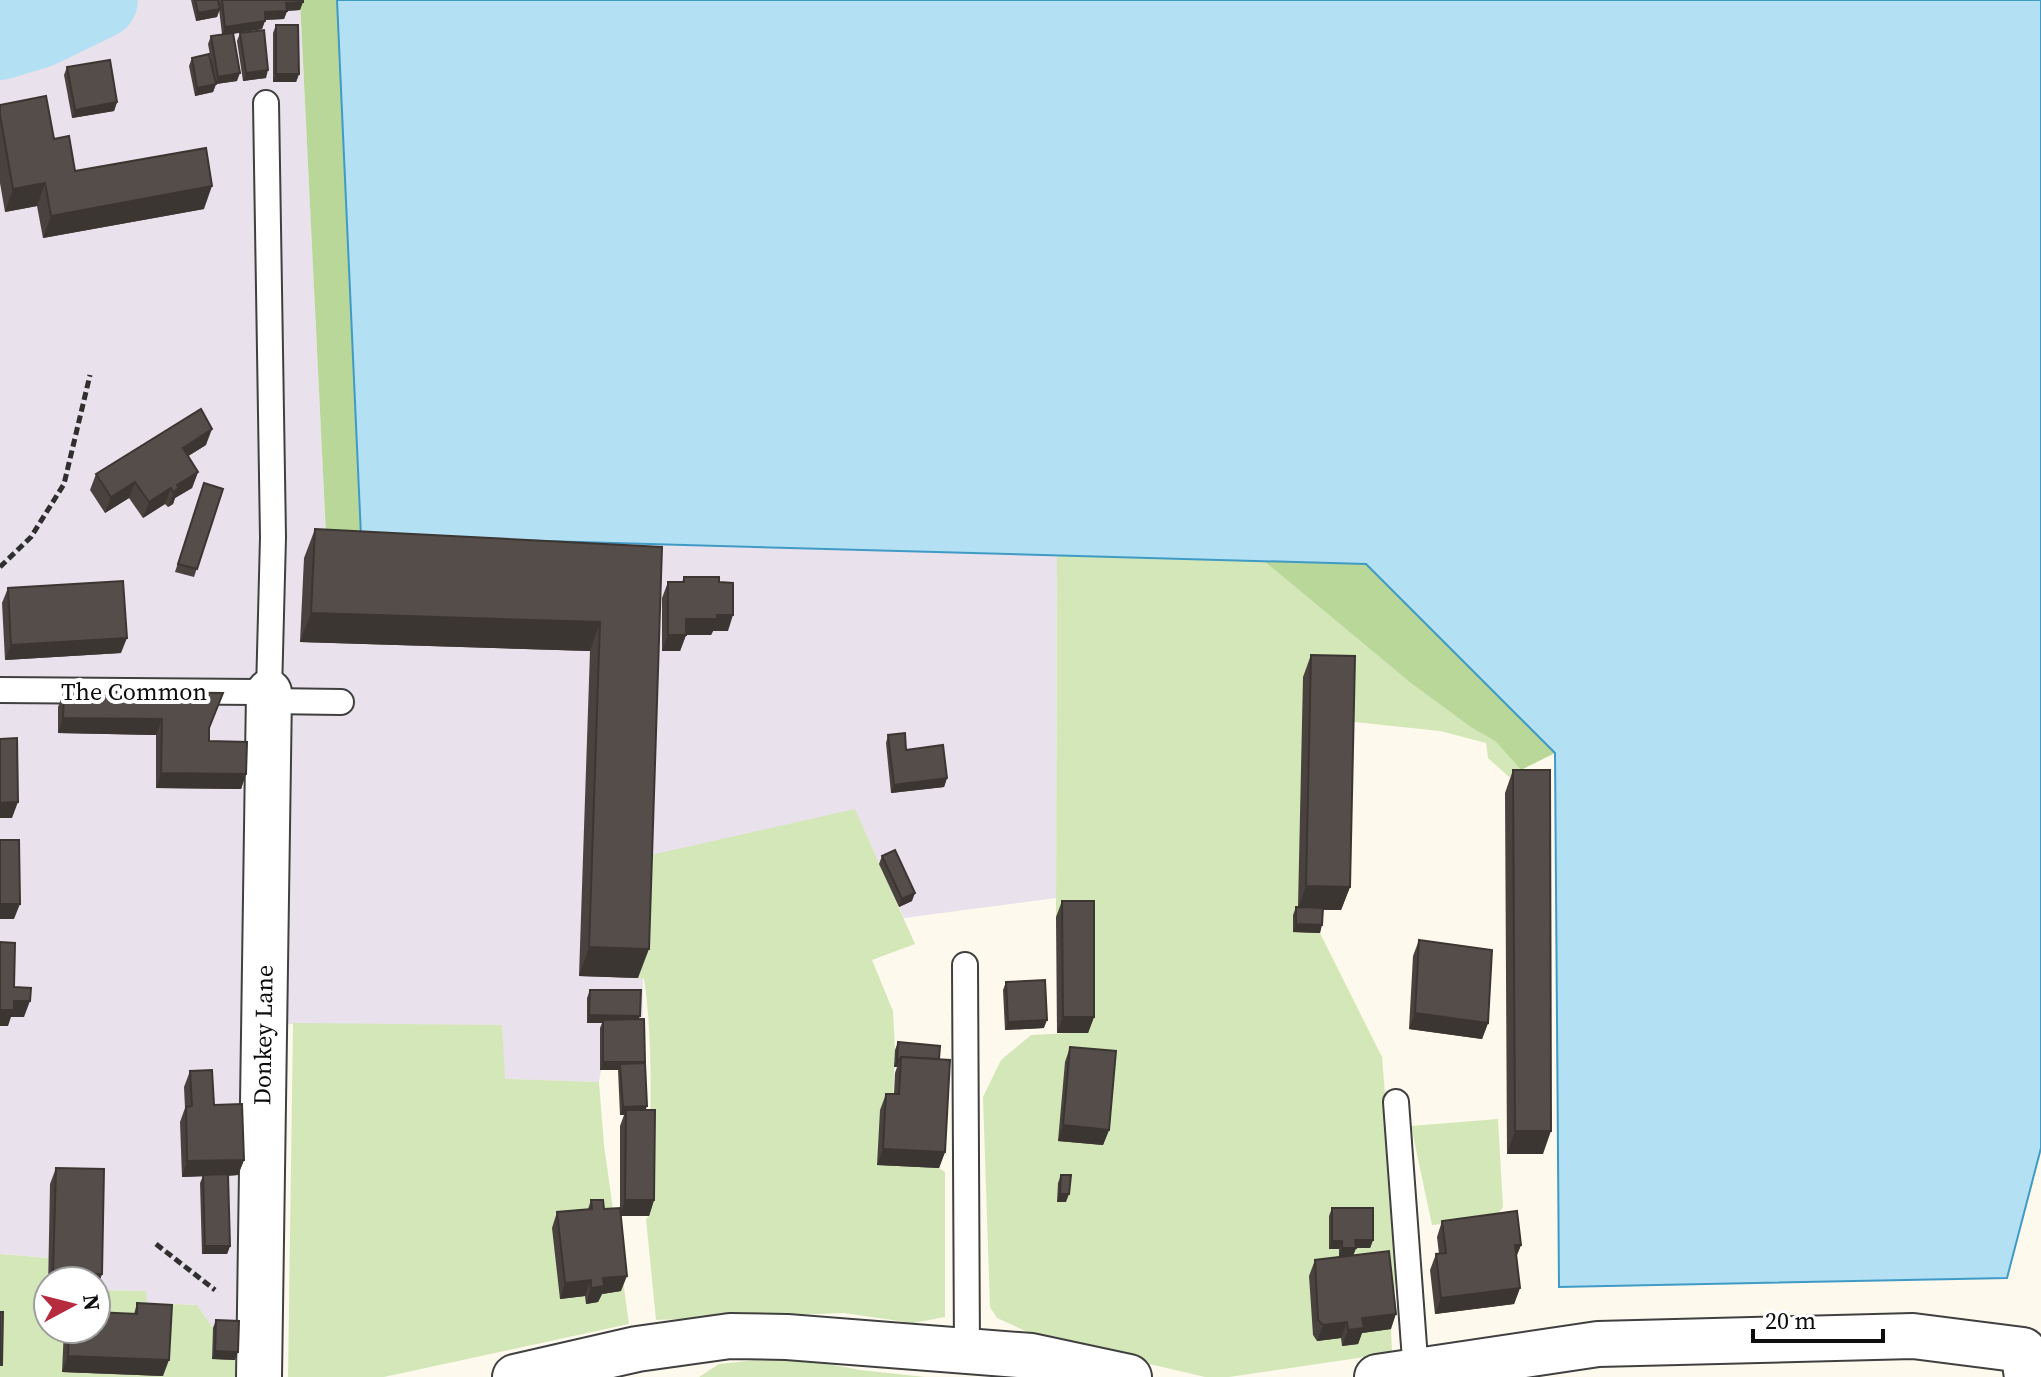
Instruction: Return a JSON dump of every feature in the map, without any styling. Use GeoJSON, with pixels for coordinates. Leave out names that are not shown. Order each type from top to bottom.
{"type":"FeatureCollection","features":[{"type":"Feature","properties":{"kind":"street","name":"Donkey Lane"},"geometry":{"type":"LineString","coordinates":[[259,1377],[268,697]]}},
{"type":"Feature","properties":{"kind":"street"},"geometry":{"type":"LineString","coordinates":[[515,1377],[637,1349],[730,1336],[787,1337],[1031,1356],[1129,1377]]}},
{"type":"Feature","properties":{"kind":"street"},"geometry":{"type":"LineString","coordinates":[[1396,1375],[1598,1344],[1913,1336],[2030,1360]]}},
{"type":"Feature","properties":{"kind":"lane"},"geometry":{"type":"LineString","coordinates":[[266,103],[273,537],[268,697]]}},
{"type":"Feature","properties":{"kind":"lane","name":"The Common"},"geometry":{"type":"LineString","coordinates":[[0,690],[268,697],[341,702]]}},
{"type":"Feature","properties":{"kind":"lane"},"geometry":{"type":"LineString","coordinates":[[965,965],[967,1351]]}},
{"type":"Feature","properties":{"kind":"lane"},"geometry":{"type":"LineString","coordinates":[[1396,1102],[1396,1375]]}},
{"type":"Feature","properties":{"kind":"path"},"geometry":{"type":"LineString","coordinates":[[0,567],[31,537],[64,484],[90,375]]}},
{"type":"Feature","properties":{"kind":"path"},"geometry":{"type":"LineString","coordinates":[[156,1244],[215,1290]]}},
{"type":"Feature","properties":{"kind":"shaded area"},"geometry":{"type":"Polygon","coordinates":[[[99,0],[300,0],[326,535],[1057,555],[1056,898],[904,918],[855,810],[639,978],[643,979],[642,1070],[601,1070],[599,1082],[504,1079],[502,1025],[257,1024],[253,1358],[212,1359],[213,1328],[197,1305],[146,1303],[146,1291],[112,1290],[112,1265],[48,1265],[48,1258],[0,1254],[0,41],[39,29],[99,0]]]}},
{"type":"Feature","properties":{"kind":"green space"},"geometry":{"type":"Polygon","coordinates":[[[0,0],[99,0],[39,29],[0,41],[0,0]]]}},
{"type":"Feature","properties":{"kind":"green space"},"geometry":{"type":"Polygon","coordinates":[[[300,0],[337,0],[361,536],[326,535],[300,0]]]}},
{"type":"Feature","properties":{"kind":"green space"},"geometry":{"type":"Polygon","coordinates":[[[1057,555],[1264,561],[1412,684],[1495,741],[1521,770],[1509,777],[1488,758],[1486,743],[1440,731],[1345,721],[1293,931],[1320,933],[1382,1057],[1398,1255],[1391,1329],[1392,1353],[1229,1377],[1205,1377],[1043,1339],[997,1318],[990,1307],[983,1097],[1001,1060],[1031,1035],[1088,1032],[1056,917],[1057,555]]]}},
{"type":"Feature","properties":{"kind":"green space"},"geometry":{"type":"Polygon","coordinates":[[[1264,561],[1366,564],[1555,753],[1521,770],[1495,741],[1412,684],[1264,561]]]}},
{"type":"Feature","properties":{"kind":"green space"},"geometry":{"type":"Polygon","coordinates":[[[855,809],[915,944],[872,960],[893,1011],[895,1050],[893,1110],[877,1164],[939,1168],[945,1172],[945,1317],[913,1323],[844,1313],[656,1320],[646,1219],[649,1216],[651,1097],[649,1036],[644,979],[638,978],[642,857],[855,809]]]}},
{"type":"Feature","properties":{"kind":"green space"},"geometry":{"type":"Polygon","coordinates":[[[293,1023],[502,1025],[505,1079],[599,1082],[604,1145],[629,1324],[384,1377],[288,1377],[293,1023]]]}},
{"type":"Feature","properties":{"kind":"green space"},"geometry":{"type":"Polygon","coordinates":[[[1498,1119],[1503,1207],[1495,1219],[1432,1225],[1411,1126],[1498,1119]]]}},
{"type":"Feature","properties":{"kind":"green space"},"geometry":{"type":"Polygon","coordinates":[[[0,1254],[48,1258],[48,1265],[32,1265],[32,1345],[112,1345],[112,1290],[146,1291],[147,1303],[197,1305],[213,1328],[212,1359],[235,1360],[235,1377],[0,1377],[0,1254]]]}},
{"type":"Feature","properties":{"kind":"green space"},"geometry":{"type":"Polygon","coordinates":[[[767,1359],[813,1361],[925,1377],[699,1377],[719,1364],[767,1359]]]}},
{"type":"Feature","properties":{"kind":"water"},"geometry":{"type":"Polygon","coordinates":[[[337,0],[2041,0],[2041,1148],[2007,1278],[1559,1287],[1555,753],[1366,564],[361,536],[337,0]]]}},
{"type":"Feature","properties":{"kind":"building"},"geometry":{"type":"Polygon","coordinates":[[[195,0],[218,0],[220,9],[198,13],[195,0]]]}},
{"type":"Feature","properties":{"kind":"building"},"geometry":{"type":"Polygon","coordinates":[[[222,0],[303,2],[286,3],[287,11],[265,12],[265,21],[225,27],[222,0]]]}},
{"type":"Feature","properties":{"kind":"building"},"geometry":{"type":"Polygon","coordinates":[[[276,25],[298,25],[299,74],[276,74],[276,25]]]}},
{"type":"Feature","properties":{"kind":"building"},"geometry":{"type":"Polygon","coordinates":[[[264,30],[268,70],[246,73],[240,33],[264,30]]]}},
{"type":"Feature","properties":{"kind":"building"},"geometry":{"type":"Polygon","coordinates":[[[233,33],[240,73],[218,77],[211,36],[233,33]]]}},
{"type":"Feature","properties":{"kind":"building"},"geometry":{"type":"Polygon","coordinates":[[[209,54],[216,84],[197,88],[192,58],[209,54]]]}},
{"type":"Feature","properties":{"kind":"building"},"geometry":{"type":"Polygon","coordinates":[[[110,60],[117,102],[75,110],[67,67],[110,60]]]}},
{"type":"Feature","properties":{"kind":"building"},"geometry":{"type":"Polygon","coordinates":[[[46,96],[54,139],[69,136],[75,171],[206,148],[212,186],[51,216],[45,183],[13,189],[0,115],[0,105],[46,96]]]}},
{"type":"Feature","properties":{"kind":"building"},"geometry":{"type":"Polygon","coordinates":[[[201,409],[212,429],[183,448],[198,472],[177,485],[179,488],[173,492],[171,488],[149,502],[135,482],[111,497],[96,474],[201,409]]]}},
{"type":"Feature","properties":{"kind":"building"},"geometry":{"type":"Polygon","coordinates":[[[204,483],[223,489],[197,569],[178,564],[204,483]]]}},
{"type":"Feature","properties":{"kind":"building"},"geometry":{"type":"Polygon","coordinates":[[[315,529],[662,547],[649,949],[589,947],[600,622],[311,613],[315,529]]]}},
{"type":"Feature","properties":{"kind":"building"},"geometry":{"type":"Polygon","coordinates":[[[684,577],[719,577],[719,582],[733,583],[733,615],[717,615],[717,619],[686,619],[686,635],[668,635],[668,582],[684,582],[684,577]]]}},
{"type":"Feature","properties":{"kind":"building"},"geometry":{"type":"Polygon","coordinates":[[[123,581],[127,638],[11,645],[8,588],[123,581]]]}},
{"type":"Feature","properties":{"kind":"building"},"geometry":{"type":"Polygon","coordinates":[[[1311,655],[1355,656],[1350,887],[1306,886],[1311,655]]]}},
{"type":"Feature","properties":{"kind":"building"},"geometry":{"type":"Polygon","coordinates":[[[64,691],[223,693],[209,728],[209,741],[247,742],[246,774],[161,773],[162,719],[63,718],[64,691]]]}},
{"type":"Feature","properties":{"kind":"building"},"geometry":{"type":"Polygon","coordinates":[[[905,733],[906,750],[943,745],[947,778],[894,785],[888,735],[905,733]]]}},
{"type":"Feature","properties":{"kind":"building"},"geometry":{"type":"Polygon","coordinates":[[[17,738],[18,802],[0,803],[0,739],[17,738]]]}},
{"type":"Feature","properties":{"kind":"building"},"geometry":{"type":"Polygon","coordinates":[[[1513,770],[1550,770],[1551,1131],[1515,1131],[1513,770]]]}},
{"type":"Feature","properties":{"kind":"building"},"geometry":{"type":"Polygon","coordinates":[[[0,840],[19,840],[20,904],[0,904],[0,840]]]}},
{"type":"Feature","properties":{"kind":"building"},"geometry":{"type":"Polygon","coordinates":[[[895,850],[915,893],[902,899],[882,856],[895,850]]]}},
{"type":"Feature","properties":{"kind":"building"},"geometry":{"type":"Polygon","coordinates":[[[1062,901],[1094,901],[1094,1017],[1063,1017],[1062,901]]]}},
{"type":"Feature","properties":{"kind":"building"},"geometry":{"type":"Polygon","coordinates":[[[1296,907],[1323,908],[1322,925],[1296,924],[1296,907]]]}},
{"type":"Feature","properties":{"kind":"building"},"geometry":{"type":"Polygon","coordinates":[[[1419,940],[1492,950],[1488,1023],[1415,1013],[1419,940]]]}},
{"type":"Feature","properties":{"kind":"building"},"geometry":{"type":"Polygon","coordinates":[[[0,942],[15,943],[14,987],[31,988],[30,1001],[14,1001],[14,1010],[0,1010],[0,942]]]}},
{"type":"Feature","properties":{"kind":"building"},"geometry":{"type":"Polygon","coordinates":[[[1045,980],[1047,1020],[1008,1022],[1006,982],[1045,980]]]}},
{"type":"Feature","properties":{"kind":"building"},"geometry":{"type":"Polygon","coordinates":[[[590,990],[641,990],[640,1016],[589,1015],[590,990]]]}},
{"type":"Feature","properties":{"kind":"building"},"geometry":{"type":"Polygon","coordinates":[[[644,1019],[645,1062],[603,1062],[603,1020],[644,1019]]]}},
{"type":"Feature","properties":{"kind":"building"},"geometry":{"type":"Polygon","coordinates":[[[898,1042],[940,1046],[939,1059],[897,1059],[898,1042]]]}},
{"type":"Feature","properties":{"kind":"building"},"geometry":{"type":"Polygon","coordinates":[[[1070,1047],[1116,1051],[1109,1130],[1063,1125],[1070,1047]]]}},
{"type":"Feature","properties":{"kind":"building"},"geometry":{"type":"Polygon","coordinates":[[[901,1057],[950,1060],[945,1152],[883,1149],[886,1094],[899,1094],[901,1057]]]}},
{"type":"Feature","properties":{"kind":"building"},"geometry":{"type":"Polygon","coordinates":[[[645,1063],[647,1106],[623,1107],[620,1064],[645,1063]]]}},
{"type":"Feature","properties":{"kind":"building"},"geometry":{"type":"Polygon","coordinates":[[[212,1070],[214,1105],[242,1104],[244,1160],[187,1161],[186,1107],[192,1106],[190,1071],[212,1070]]]}},
{"type":"Feature","properties":{"kind":"building"},"geometry":{"type":"Polygon","coordinates":[[[626,1110],[655,1110],[654,1200],[625,1200],[626,1110]]]}},
{"type":"Feature","properties":{"kind":"building"},"geometry":{"type":"Polygon","coordinates":[[[56,1168],[104,1169],[102,1265],[53,1265],[56,1168]]]}},
{"type":"Feature","properties":{"kind":"building"},"geometry":{"type":"Polygon","coordinates":[[[228,1174],[230,1246],[205,1246],[203,1175],[228,1174]]]}},
{"type":"Feature","properties":{"kind":"building"},"geometry":{"type":"Polygon","coordinates":[[[1061,1175],[1071,1175],[1069,1194],[1060,1194],[1061,1175]]]}},
{"type":"Feature","properties":{"kind":"building"},"geometry":{"type":"Polygon","coordinates":[[[591,1200],[603,1200],[604,1209],[620,1208],[627,1276],[603,1278],[604,1286],[591,1288],[591,1280],[565,1283],[557,1212],[592,1209],[591,1200]]]}},
{"type":"Feature","properties":{"kind":"building"},"geometry":{"type":"Polygon","coordinates":[[[1332,1208],[1373,1208],[1373,1240],[1355,1240],[1356,1248],[1342,1248],[1342,1241],[1332,1241],[1332,1208]]]}},
{"type":"Feature","properties":{"kind":"building"},"geometry":{"type":"Polygon","coordinates":[[[1517,1211],[1521,1245],[1515,1245],[1520,1288],[1441,1298],[1436,1254],[1446,1253],[1442,1221],[1517,1211]]]}},
{"type":"Feature","properties":{"kind":"building"},"geometry":{"type":"Polygon","coordinates":[[[1389,1251],[1396,1314],[1362,1318],[1364,1328],[1348,1330],[1347,1322],[1323,1325],[1318,1320],[1315,1260],[1389,1251]]]}},
{"type":"Feature","properties":{"kind":"building"},"geometry":{"type":"Polygon","coordinates":[[[137,1303],[172,1305],[169,1360],[68,1356],[68,1345],[112,1345],[112,1313],[137,1314],[137,1303]]]}},
{"type":"Feature","properties":{"kind":"building"},"geometry":{"type":"Polygon","coordinates":[[[0,1312],[3,1312],[2,1365],[0,1365],[0,1312]]]}},
{"type":"Feature","properties":{"kind":"building"},"geometry":{"type":"Polygon","coordinates":[[[216,1320],[239,1321],[238,1352],[215,1351],[216,1320]]]}},
{"type":"Feature","properties":{"kind":"waterway"},"geometry":{"type":"LineString","coordinates":[[0,41],[39,29],[99,0]]}}]}
